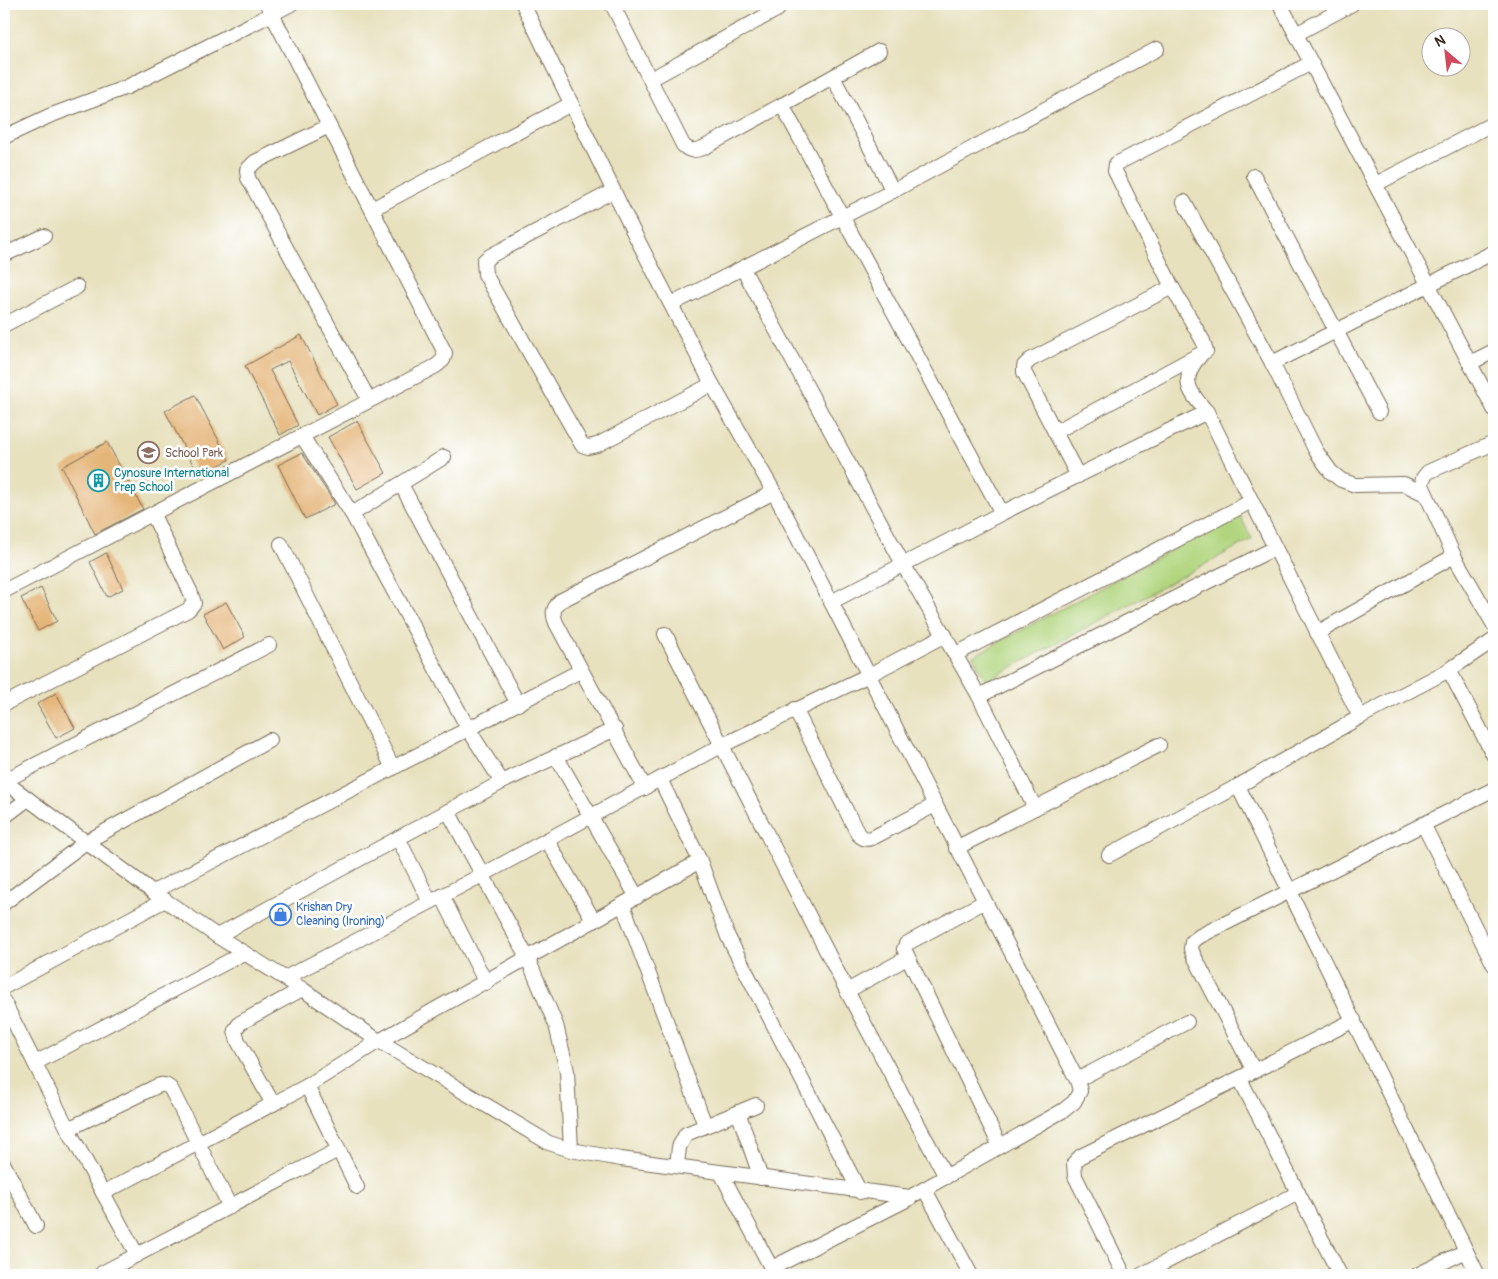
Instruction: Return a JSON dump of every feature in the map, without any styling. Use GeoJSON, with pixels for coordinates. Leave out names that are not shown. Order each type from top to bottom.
{"type":"FeatureCollection","features":[{"type":"Feature","properties":{"kind":"street"},"geometry":{"type":"LineString","coordinates":[[4,137],[49,116],[128,87],[270,9],[291,4]]}},
{"type":"Feature","properties":{"kind":"street"},"geometry":{"type":"LineString","coordinates":[[523,4],[613,191],[712,384],[774,492],[832,602],[956,848],[1077,1080],[1080,1092],[1074,1102],[1000,1146],[924,1190],[773,1272],[721,1173]]}},
{"type":"Feature","properties":{"kind":"street"},"geometry":{"type":"LineString","coordinates":[[612,4],[687,150],[693,151],[782,105],[879,51]]}},
{"type":"Feature","properties":{"kind":"street"},"geometry":{"type":"LineString","coordinates":[[1280,4],[1494,409]]}},
{"type":"Feature","properties":{"kind":"street"},"geometry":{"type":"LineString","coordinates":[[1296,34],[1352,4]]}},
{"type":"Feature","properties":{"kind":"street"},"geometry":{"type":"LineString","coordinates":[[4,591],[153,515],[368,400],[436,366],[443,360],[445,353],[270,9]]}},
{"type":"Feature","properties":{"kind":"street"},"geometry":{"type":"LineString","coordinates":[[651,79],[778,9]]}},
{"type":"Feature","properties":{"kind":"street"},"geometry":{"type":"LineString","coordinates":[[672,304],[744,269],[893,191],[1157,49]]}},
{"type":"Feature","properties":{"kind":"street"},"geometry":{"type":"LineString","coordinates":[[1206,351],[1203,341],[1172,288],[1115,171],[1116,164],[1311,63]]}},
{"type":"Feature","properties":{"kind":"street"},"geometry":{"type":"LineString","coordinates":[[832,77],[893,191]]}},
{"type":"Feature","properties":{"kind":"street"},"geometry":{"type":"LineString","coordinates":[[372,209],[571,104]]}},
{"type":"Feature","properties":{"kind":"street"},"geometry":{"type":"LineString","coordinates":[[782,105],[1002,513]]}},
{"type":"Feature","properties":{"kind":"street"},"geometry":{"type":"LineString","coordinates":[[1376,184],[1494,123]]}},
{"type":"Feature","properties":{"kind":"street"},"geometry":{"type":"LineString","coordinates":[[329,126],[256,162],[247,170],[248,178],[368,400]]}},
{"type":"Feature","properties":{"kind":"street"},"geometry":{"type":"LineString","coordinates":[[1254,176],[1379,412]]}},
{"type":"Feature","properties":{"kind":"street"},"geometry":{"type":"LineString","coordinates":[[613,191],[490,256],[484,261],[486,274],[582,445],[588,447],[597,445],[712,384]]}},
{"type":"Feature","properties":{"kind":"street"},"geometry":{"type":"LineString","coordinates":[[1184,202],[1272,363],[1316,451],[1336,477],[1355,485],[1404,484],[1425,494]]}},
{"type":"Feature","properties":{"kind":"street"},"geometry":{"type":"LineString","coordinates":[[4,255],[44,236]]}},
{"type":"Feature","properties":{"kind":"street"},"geometry":{"type":"LineString","coordinates":[[1272,363],[1494,252]]}},
{"type":"Feature","properties":{"kind":"street"},"geometry":{"type":"LineString","coordinates":[[744,269],[903,564],[979,696],[1036,808]]}},
{"type":"Feature","properties":{"kind":"street"},"geometry":{"type":"LineString","coordinates":[[4,325],[77,287]]}},
{"type":"Feature","properties":{"kind":"street"},"geometry":{"type":"LineString","coordinates":[[1078,476],[1024,372],[1024,366],[1030,360],[1172,288]]}},
{"type":"Feature","properties":{"kind":"street"},"geometry":{"type":"LineString","coordinates":[[1206,351],[1192,365],[1188,381],[1189,389],[1207,412],[1250,502],[1360,717]]}},
{"type":"Feature","properties":{"kind":"street"},"geometry":{"type":"LineString","coordinates":[[1055,432],[1206,351]]}},
{"type":"Feature","properties":{"kind":"street"},"geometry":{"type":"LineString","coordinates":[[1470,363],[1494,351]]}},
{"type":"Feature","properties":{"kind":"street"},"geometry":{"type":"LineString","coordinates":[[832,602],[1002,513],[1207,412]]}},
{"type":"Feature","properties":{"kind":"street"},"geometry":{"type":"LineString","coordinates":[[302,436],[352,514],[470,730],[502,782]]}},
{"type":"Feature","properties":{"kind":"street"},"geometry":{"type":"LineString","coordinates":[[1494,443],[1428,472],[1423,478],[1425,494],[1454,556],[1494,625]]}},
{"type":"Feature","properties":{"kind":"street"},"geometry":{"type":"LineString","coordinates":[[352,514],[444,457]]}},
{"type":"Feature","properties":{"kind":"street"},"geometry":{"type":"LineString","coordinates":[[401,484],[518,704]]}},
{"type":"Feature","properties":{"kind":"street"},"geometry":{"type":"LineString","coordinates":[[645,788],[615,729],[580,671],[552,615],[554,608],[560,601],[774,492]]}},
{"type":"Feature","properties":{"kind":"street"},"geometry":{"type":"LineString","coordinates":[[956,654],[1250,502]]}},
{"type":"Feature","properties":{"kind":"street"},"geometry":{"type":"LineString","coordinates":[[4,704],[188,610],[194,603],[153,515]]}},
{"type":"Feature","properties":{"kind":"street"},"geometry":{"type":"LineString","coordinates":[[281,544],[393,768]]}},
{"type":"Feature","properties":{"kind":"street"},"geometry":{"type":"LineString","coordinates":[[979,696],[1274,548]]}},
{"type":"Feature","properties":{"kind":"street"},"geometry":{"type":"LineString","coordinates":[[1317,633],[1454,556]]}},
{"type":"Feature","properties":{"kind":"street"},"geometry":{"type":"LineString","coordinates":[[665,634],[847,991],[946,1177]]}},
{"type":"Feature","properties":{"kind":"street"},"geometry":{"type":"LineString","coordinates":[[285,978],[722,746],[869,675],[945,635]]}},
{"type":"Feature","properties":{"kind":"street"},"geometry":{"type":"LineString","coordinates":[[1109,855],[1449,670],[1494,640]]}},
{"type":"Feature","properties":{"kind":"street"},"geometry":{"type":"LineString","coordinates":[[269,644],[4,781],[159,896],[217,936],[302,989],[379,1041],[531,1134],[571,1150],[721,1173],[910,1197]]}},
{"type":"Feature","properties":{"kind":"street"},"geometry":{"type":"LineString","coordinates":[[1449,670],[1494,756]]}},
{"type":"Feature","properties":{"kind":"street"},"geometry":{"type":"LineString","coordinates":[[4,987],[159,896],[393,768],[470,730],[580,671]]}},
{"type":"Feature","properties":{"kind":"street"},"geometry":{"type":"LineString","coordinates":[[796,709],[858,834],[862,838],[869,839],[876,836],[935,805]]}},
{"type":"Feature","properties":{"kind":"street"},"geometry":{"type":"LineString","coordinates":[[217,936],[502,782],[615,729]]}},
{"type":"Feature","properties":{"kind":"street"},"geometry":{"type":"LineString","coordinates":[[4,903],[86,842],[270,740]]}},
{"type":"Feature","properties":{"kind":"street"},"geometry":{"type":"LineString","coordinates":[[956,848],[1159,745]]}},
{"type":"Feature","properties":{"kind":"street"},"geometry":{"type":"LineString","coordinates":[[556,756],[637,897]]}},
{"type":"Feature","properties":{"kind":"street"},"geometry":{"type":"LineString","coordinates":[[660,780],[700,861],[731,944],[860,1192]]}},
{"type":"Feature","properties":{"kind":"street"},"geometry":{"type":"LineString","coordinates":[[1238,786],[1478,1275]]}},
{"type":"Feature","properties":{"kind":"street"},"geometry":{"type":"LineString","coordinates":[[1254,1072],[1194,956],[1192,942],[1200,936],[1290,890],[1494,790]]}},
{"type":"Feature","properties":{"kind":"street"},"geometry":{"type":"LineString","coordinates":[[4,817],[28,799]]}},
{"type":"Feature","properties":{"kind":"street"},"geometry":{"type":"LineString","coordinates":[[448,811],[484,874],[528,959],[556,1025],[564,1055],[570,1097],[571,1150]]}},
{"type":"Feature","properties":{"kind":"street"},"geometry":{"type":"LineString","coordinates":[[1423,824],[1494,963]]}},
{"type":"Feature","properties":{"kind":"street"},"geometry":{"type":"LineString","coordinates":[[398,838],[486,983]]}},
{"type":"Feature","properties":{"kind":"street"},"geometry":{"type":"LineString","coordinates":[[547,840],[594,921]]}},
{"type":"Feature","properties":{"kind":"street"},"geometry":{"type":"LineString","coordinates":[[103,1193],[307,1086],[379,1041],[486,983],[700,861]]}},
{"type":"Feature","properties":{"kind":"street"},"geometry":{"type":"LineString","coordinates":[[984,902],[906,944],[904,949],[1000,1146]]}},
{"type":"Feature","properties":{"kind":"street"},"geometry":{"type":"LineString","coordinates":[[623,905],[705,1126]]}},
{"type":"Feature","properties":{"kind":"street"},"geometry":{"type":"LineString","coordinates":[[34,1063],[244,953]]}},
{"type":"Feature","properties":{"kind":"street"},"geometry":{"type":"LineString","coordinates":[[847,991],[907,958]]}},
{"type":"Feature","properties":{"kind":"street"},"geometry":{"type":"LineString","coordinates":[[273,1104],[238,1041],[235,1030],[240,1023],[302,989]]}},
{"type":"Feature","properties":{"kind":"street"},"geometry":{"type":"LineString","coordinates":[[4,1002],[68,1129],[137,1256]]}},
{"type":"Feature","properties":{"kind":"street"},"geometry":{"type":"LineString","coordinates":[[1124,1275],[1075,1176],[1074,1163],[1081,1156],[1240,1079],[1354,1020]]}},
{"type":"Feature","properties":{"kind":"street"},"geometry":{"type":"LineString","coordinates":[[1077,1080],[1187,1022]]}},
{"type":"Feature","properties":{"kind":"street"},"geometry":{"type":"LineString","coordinates":[[1240,1079],[1340,1275]]}},
{"type":"Feature","properties":{"kind":"street"},"geometry":{"type":"LineString","coordinates":[[68,1129],[161,1084],[167,1085],[171,1089],[230,1207]]}},
{"type":"Feature","properties":{"kind":"street"},"geometry":{"type":"LineString","coordinates":[[307,1086],[357,1188]]}},
{"type":"Feature","properties":{"kind":"street"},"geometry":{"type":"LineString","coordinates":[[677,1166],[682,1139],[686,1134],[756,1105]]}},
{"type":"Feature","properties":{"kind":"street"},"geometry":{"type":"LineString","coordinates":[[738,1112],[762,1178]]}},
{"type":"Feature","properties":{"kind":"street"},"geometry":{"type":"LineString","coordinates":[[102,1273],[338,1150]]}},
{"type":"Feature","properties":{"kind":"street"},"geometry":{"type":"LineString","coordinates":[[4,1165],[8,1184],[36,1226]]}},
{"type":"Feature","properties":{"kind":"street"},"geometry":{"type":"LineString","coordinates":[[924,1190],[971,1275]]}},
{"type":"Feature","properties":{"kind":"street"},"geometry":{"type":"LineString","coordinates":[[1141,1275],[1298,1193]]}},
{"type":"Feature","properties":{"kind":"street"},"geometry":{"type":"LineString","coordinates":[[1417,1275],[1466,1252]]}},
{"type":"Feature","properties":{"kind":"green space"},"geometry":{"type":"Polygon","coordinates":[[[1239,514],[1252,539],[986,681],[973,656],[1239,514]]]}},
{"type":"Feature","properties":{"kind":"building"},"geometry":{"type":"Polygon","coordinates":[[[301,335],[337,404],[317,415],[288,361],[270,370],[298,425],[280,435],[245,366],[301,335]]]}},
{"type":"Feature","properties":{"kind":"building"},"geometry":{"type":"Polygon","coordinates":[[[195,395],[229,460],[199,476],[165,411],[195,395]]]}},
{"type":"Feature","properties":{"kind":"building"},"geometry":{"type":"Polygon","coordinates":[[[357,421],[386,473],[357,489],[328,437],[357,421]]]}},
{"type":"Feature","properties":{"kind":"building","name":"Cynosure International Prep School"},"geometry":{"type":"Polygon","coordinates":[[[107,442],[143,509],[95,534],[62,467],[107,442]]]}},
{"type":"Feature","properties":{"kind":"building"},"geometry":{"type":"Polygon","coordinates":[[[302,453],[335,504],[305,519],[278,465],[302,453]]]}},
{"type":"Feature","properties":{"kind":"building"},"geometry":{"type":"Polygon","coordinates":[[[106,553],[123,589],[107,597],[90,562],[106,553]]]}},
{"type":"Feature","properties":{"kind":"building"},"geometry":{"type":"Polygon","coordinates":[[[41,588],[57,621],[38,631],[21,598],[41,588]]]}},
{"type":"Feature","properties":{"kind":"building"},"geometry":{"type":"Polygon","coordinates":[[[226,602],[245,637],[223,650],[203,614],[226,602]]]}},
{"type":"Feature","properties":{"kind":"building"},"geometry":{"type":"Polygon","coordinates":[[[56,693],[75,728],[56,738],[37,704],[56,693]]]}},
{"type":"Feature","properties":{"kind":"place","name":"School Park"},"geometry":{"type":"Point","coordinates":[149,453]}},
{"type":"Feature","properties":{"kind":"place","name":"Cynosure International Prep School"},"geometry":{"type":"Point","coordinates":[98,480]}},
{"type":"Feature","properties":{"kind":"place","name":"Krishan Dry Cleaning (Ironing)"},"geometry":{"type":"Point","coordinates":[280,914]}}]}
